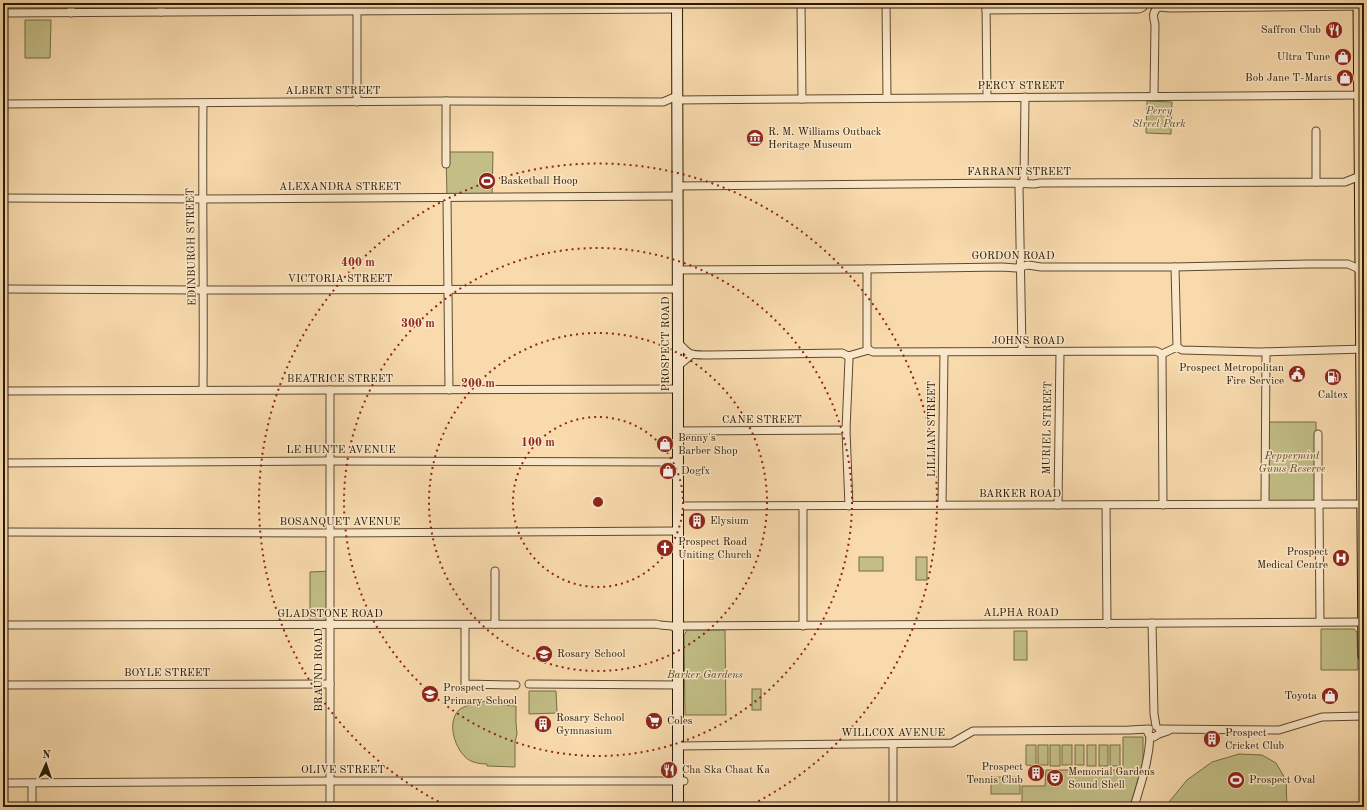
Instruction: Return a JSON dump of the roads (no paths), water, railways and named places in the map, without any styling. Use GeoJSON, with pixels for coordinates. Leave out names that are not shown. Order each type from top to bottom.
{"type":"FeatureCollection","features":[{"type":"Feature","properties":{"kind":"highway"},"geometry":{"type":"LineString","coordinates":[[1361,5],[1361,274],[1363,349],[1364,656]]}},
{"type":"Feature","properties":{"kind":"main road","name":"PROSPECT ROAD"},"geometry":{"type":"LineString","coordinates":[[677,6],[678,685],[682,708],[681,781],[678,807]]}},
{"type":"Feature","properties":{"kind":"main road","name":"PROSPECT ROAD"},"geometry":{"type":"LineString","coordinates":[[681,781],[684,807]]}},
{"type":"Feature","properties":{"kind":"street"},"geometry":{"type":"LineString","coordinates":[[71,3],[71,13]]}},
{"type":"Feature","properties":{"kind":"street"},"geometry":{"type":"LineString","coordinates":[[161,3],[161,12]]}},
{"type":"Feature","properties":{"kind":"street"},"geometry":{"type":"LineString","coordinates":[[252,3],[252,12]]}},
{"type":"Feature","properties":{"kind":"street"},"geometry":{"type":"LineString","coordinates":[[354,3],[357,11],[357,102]]}},
{"type":"Feature","properties":{"kind":"street"},"geometry":{"type":"LineString","coordinates":[[357,11],[361,6],[361,3]]}},
{"type":"Feature","properties":{"kind":"street"},"geometry":{"type":"LineString","coordinates":[[801,3],[802,99]]}},
{"type":"Feature","properties":{"kind":"street"},"geometry":{"type":"LineString","coordinates":[[886,3],[887,98]]}},
{"type":"Feature","properties":{"kind":"street"},"geometry":{"type":"LineString","coordinates":[[987,97],[986,7],[1067,6],[1140,9],[1145,4]]}},
{"type":"Feature","properties":{"kind":"street"},"geometry":{"type":"LineString","coordinates":[[1154,96],[1155,24],[1153,15],[1154,10],[1159,7],[1361,5]]}},
{"type":"Feature","properties":{"kind":"street"},"geometry":{"type":"LineString","coordinates":[[3,13],[357,11],[463,7],[677,6]]}},
{"type":"Feature","properties":{"kind":"street","name":"PERCY STREET"},"geometry":{"type":"LineString","coordinates":[[677,101],[1154,96],[1362,100]]}},
{"type":"Feature","properties":{"kind":"street"},"geometry":{"type":"LineString","coordinates":[[1022,352],[1019,187],[1024,180],[1025,97]]}},
{"type":"Feature","properties":{"kind":"street"},"geometry":{"type":"LineString","coordinates":[[446,101],[446,164]]}},
{"type":"Feature","properties":{"kind":"street","name":"ALBERT STREET"},"geometry":{"type":"LineString","coordinates":[[3,104],[677,101]]}},
{"type":"Feature","properties":{"kind":"street","name":"ALBERT STREET"},"geometry":{"type":"LineString","coordinates":[[663,102],[677,101]]}},
{"type":"Feature","properties":{"kind":"street","name":"EDINBURGH STREET"},"geometry":{"type":"LineString","coordinates":[[203,103],[203,390]]}},
{"type":"Feature","properties":{"kind":"street"},"geometry":{"type":"LineString","coordinates":[[1316,132],[1316,182]]}},
{"type":"Feature","properties":{"kind":"street"},"geometry":{"type":"LineString","coordinates":[[1345,182],[1361,184]]}},
{"type":"Feature","properties":{"kind":"street","name":"FARRANT STREET"},"geometry":{"type":"LineString","coordinates":[[677,191],[1012,183],[1345,182],[1361,184]]}},
{"type":"Feature","properties":{"kind":"street","name":"ALEXANDRA STREET"},"geometry":{"type":"LineString","coordinates":[[3,198],[447,198],[677,191]]}},
{"type":"Feature","properties":{"kind":"street"},"geometry":{"type":"LineString","coordinates":[[447,198],[449,390]]}},
{"type":"Feature","properties":{"kind":"street","name":"GORDON ROAD"},"geometry":{"type":"LineString","coordinates":[[677,270],[867,269],[1002,266],[1016,268],[1028,265],[1041,267],[1175,267],[1348,264],[1362,251]]}},
{"type":"Feature","properties":{"kind":"street"},"geometry":{"type":"LineString","coordinates":[[1348,264],[1357,268],[1361,274]]}},
{"type":"Feature","properties":{"kind":"street"},"geometry":{"type":"LineString","coordinates":[[1175,267],[1177,347]]}},
{"type":"Feature","properties":{"kind":"street"},"geometry":{"type":"LineString","coordinates":[[867,269],[867,347],[869,350]]}},
{"type":"Feature","properties":{"kind":"street","name":"VICTORIA STREET"},"geometry":{"type":"LineString","coordinates":[[3,289],[448,290],[677,288]]}},
{"type":"Feature","properties":{"kind":"street"},"geometry":{"type":"LineString","coordinates":[[678,342],[685,351],[691,355],[678,366]]}},
{"type":"Feature","properties":{"kind":"street"},"geometry":{"type":"LineString","coordinates":[[1177,347],[1182,350],[1266,352],[1363,349]]}},
{"type":"Feature","properties":{"kind":"street"},"geometry":{"type":"LineString","coordinates":[[1163,505],[1162,354],[1177,347]]}},
{"type":"Feature","properties":{"kind":"street","name":"JOHNS ROAD"},"geometry":{"type":"LineString","coordinates":[[691,355],[842,353],[848,356],[869,350],[873,352],[1156,351],[1162,354]]}},
{"type":"Feature","properties":{"kind":"street","name":"LILLIAN STREET"},"geometry":{"type":"LineString","coordinates":[[942,505],[944,352]]}},
{"type":"Feature","properties":{"kind":"street","name":"MURIEL STREET"},"geometry":{"type":"LineString","coordinates":[[1058,505],[1060,352]]}},
{"type":"Feature","properties":{"kind":"street"},"geometry":{"type":"LineString","coordinates":[[1265,504],[1266,352]]}},
{"type":"Feature","properties":{"kind":"street"},"geometry":{"type":"LineString","coordinates":[[848,356],[846,430],[849,506]]}},
{"type":"Feature","properties":{"kind":"street","name":"BRAUND ROAD"},"geometry":{"type":"LineString","coordinates":[[330,390],[330,807]]}},
{"type":"Feature","properties":{"kind":"street","name":"BEATRICE STREET"},"geometry":{"type":"LineString","coordinates":[[3,391],[678,390]]}},
{"type":"Feature","properties":{"kind":"street","name":"CANE STREET"},"geometry":{"type":"LineString","coordinates":[[678,431],[846,430]]}},
{"type":"Feature","properties":{"kind":"street"},"geometry":{"type":"LineString","coordinates":[[1318,434],[1320,622]]}},
{"type":"Feature","properties":{"kind":"street","name":"LE HUNTE AVENUE"},"geometry":{"type":"LineString","coordinates":[[3,463],[330,461],[678,462]]}},
{"type":"Feature","properties":{"kind":"street","name":"BARKER ROAD"},"geometry":{"type":"LineString","coordinates":[[678,506],[1363,504]]}},
{"type":"Feature","properties":{"kind":"street"},"geometry":{"type":"LineString","coordinates":[[1106,505],[1107,624]]}},
{"type":"Feature","properties":{"kind":"street"},"geometry":{"type":"LineString","coordinates":[[803,506],[803,626]]}},
{"type":"Feature","properties":{"kind":"street","name":"BOSANQUET AVENUE"},"geometry":{"type":"LineString","coordinates":[[3,532],[331,533],[678,531]]}},
{"type":"Feature","properties":{"kind":"street"},"geometry":{"type":"LineString","coordinates":[[495,571],[495,624]]}},
{"type":"Feature","properties":{"kind":"street","name":"GLADSTONE ROAD"},"geometry":{"type":"LineString","coordinates":[[656,624],[659,622],[673,620],[678,624]]}},
{"type":"Feature","properties":{"kind":"street","name":"ALPHA ROAD"},"geometry":{"type":"LineString","coordinates":[[678,624],[803,626],[1364,622]]}},
{"type":"Feature","properties":{"kind":"street"},"geometry":{"type":"LineString","coordinates":[[1134,807],[1146,768],[1154,732],[1152,623]]}},
{"type":"Feature","properties":{"kind":"street"},"geometry":{"type":"LineString","coordinates":[[465,624],[465,684],[516,684]]}},
{"type":"Feature","properties":{"kind":"street","name":"GLADSTONE ROAD"},"geometry":{"type":"LineString","coordinates":[[3,625],[656,624],[672,626],[678,624]]}},
{"type":"Feature","properties":{"kind":"street","name":"BOYLE STREET"},"geometry":{"type":"LineString","coordinates":[[3,685],[330,684]]}},
{"type":"Feature","properties":{"kind":"street"},"geometry":{"type":"LineString","coordinates":[[529,684],[678,685]]}},
{"type":"Feature","properties":{"kind":"street","name":"WILLCOX AVENUE"},"geometry":{"type":"LineString","coordinates":[[681,745],[952,743],[973,730],[1129,730],[1154,732],[1174,730],[1279,730],[1322,716],[1364,716]]}},
{"type":"Feature","properties":{"kind":"street"},"geometry":{"type":"LineString","coordinates":[[893,744],[893,807]]}},
{"type":"Feature","properties":{"kind":"street","name":"OLIVE STREET"},"geometry":{"type":"LineString","coordinates":[[3,783],[681,781]]}},
{"type":"Feature","properties":{"kind":"street"},"geometry":{"type":"LineString","coordinates":[[32,784],[32,807]]}},
{"type":"Feature","properties":{"kind":"place","name":"Saffron Club"},"geometry":{"type":"Point","coordinates":[1334,30]}},
{"type":"Feature","properties":{"kind":"place","name":"Ultra Tune"},"geometry":{"type":"Point","coordinates":[1343,57]}},
{"type":"Feature","properties":{"kind":"place","name":"Bob Jane T-Marts"},"geometry":{"type":"Point","coordinates":[1345,78]}},
{"type":"Feature","properties":{"kind":"place","name":"R. M. Williams Outback Heritage Museum"},"geometry":{"type":"Point","coordinates":[755,138]}},
{"type":"Feature","properties":{"kind":"place","name":"Basketball Hoop"},"geometry":{"type":"Point","coordinates":[487,181]}},
{"type":"Feature","properties":{"kind":"place","name":"Prospect Metropolitan Fire Service"},"geometry":{"type":"Point","coordinates":[1297,374]}},
{"type":"Feature","properties":{"kind":"place","name":"Caltex"},"geometry":{"type":"Point","coordinates":[1333,377]}},
{"type":"Feature","properties":{"kind":"place","name":"Benny's Barber Shop"},"geometry":{"type":"Point","coordinates":[665,444]}},
{"type":"Feature","properties":{"kind":"place","name":"Dogfx"},"geometry":{"type":"Point","coordinates":[668,471]}},
{"type":"Feature","properties":{"kind":"place","name":"Elysium"},"geometry":{"type":"Point","coordinates":[697,521]}},
{"type":"Feature","properties":{"kind":"place","name":"Prospect Road Uniting Church"},"geometry":{"type":"Point","coordinates":[665,548]}},
{"type":"Feature","properties":{"kind":"place","name":"Prospect Medical Centre"},"geometry":{"type":"Point","coordinates":[1341,558]}},
{"type":"Feature","properties":{"kind":"place","name":"Rosary School"},"geometry":{"type":"Point","coordinates":[544,654]}},
{"type":"Feature","properties":{"kind":"place","name":"Prospect Primary School"},"geometry":{"type":"Point","coordinates":[430,694]}},
{"type":"Feature","properties":{"kind":"place","name":"Toyota"},"geometry":{"type":"Point","coordinates":[1330,696]}},
{"type":"Feature","properties":{"kind":"place","name":"Coles"},"geometry":{"type":"Point","coordinates":[654,721]}},
{"type":"Feature","properties":{"kind":"place","name":"Rosary School Gymnasium"},"geometry":{"type":"Point","coordinates":[543,724]}},
{"type":"Feature","properties":{"kind":"place","name":"Prospect Cricket Club"},"geometry":{"type":"Point","coordinates":[1212,739]}},
{"type":"Feature","properties":{"kind":"place","name":"Cha Ska Chaat Ka"},"geometry":{"type":"Point","coordinates":[669,770]}},
{"type":"Feature","properties":{"kind":"place","name":"Prospect Tennis Club"},"geometry":{"type":"Point","coordinates":[1036,773]}},
{"type":"Feature","properties":{"kind":"place","name":"Memorial Gardens Sound Shell"},"geometry":{"type":"Point","coordinates":[1055,778]}},
{"type":"Feature","properties":{"kind":"place","name":"Prospect Oval"},"geometry":{"type":"Point","coordinates":[1236,780]}},
{"type":"Feature","properties":{"kind":"park label","name":"Percy Street Park"},"geometry":{"type":"Point","coordinates":[1159,117]}},
{"type":"Feature","properties":{"kind":"park label","name":"Peppermint Gums Reserve"},"geometry":{"type":"Point","coordinates":[1292,462]}},
{"type":"Feature","properties":{"kind":"park label","name":"Barker Gardens"},"geometry":{"type":"Point","coordinates":[705,675]}}]}
